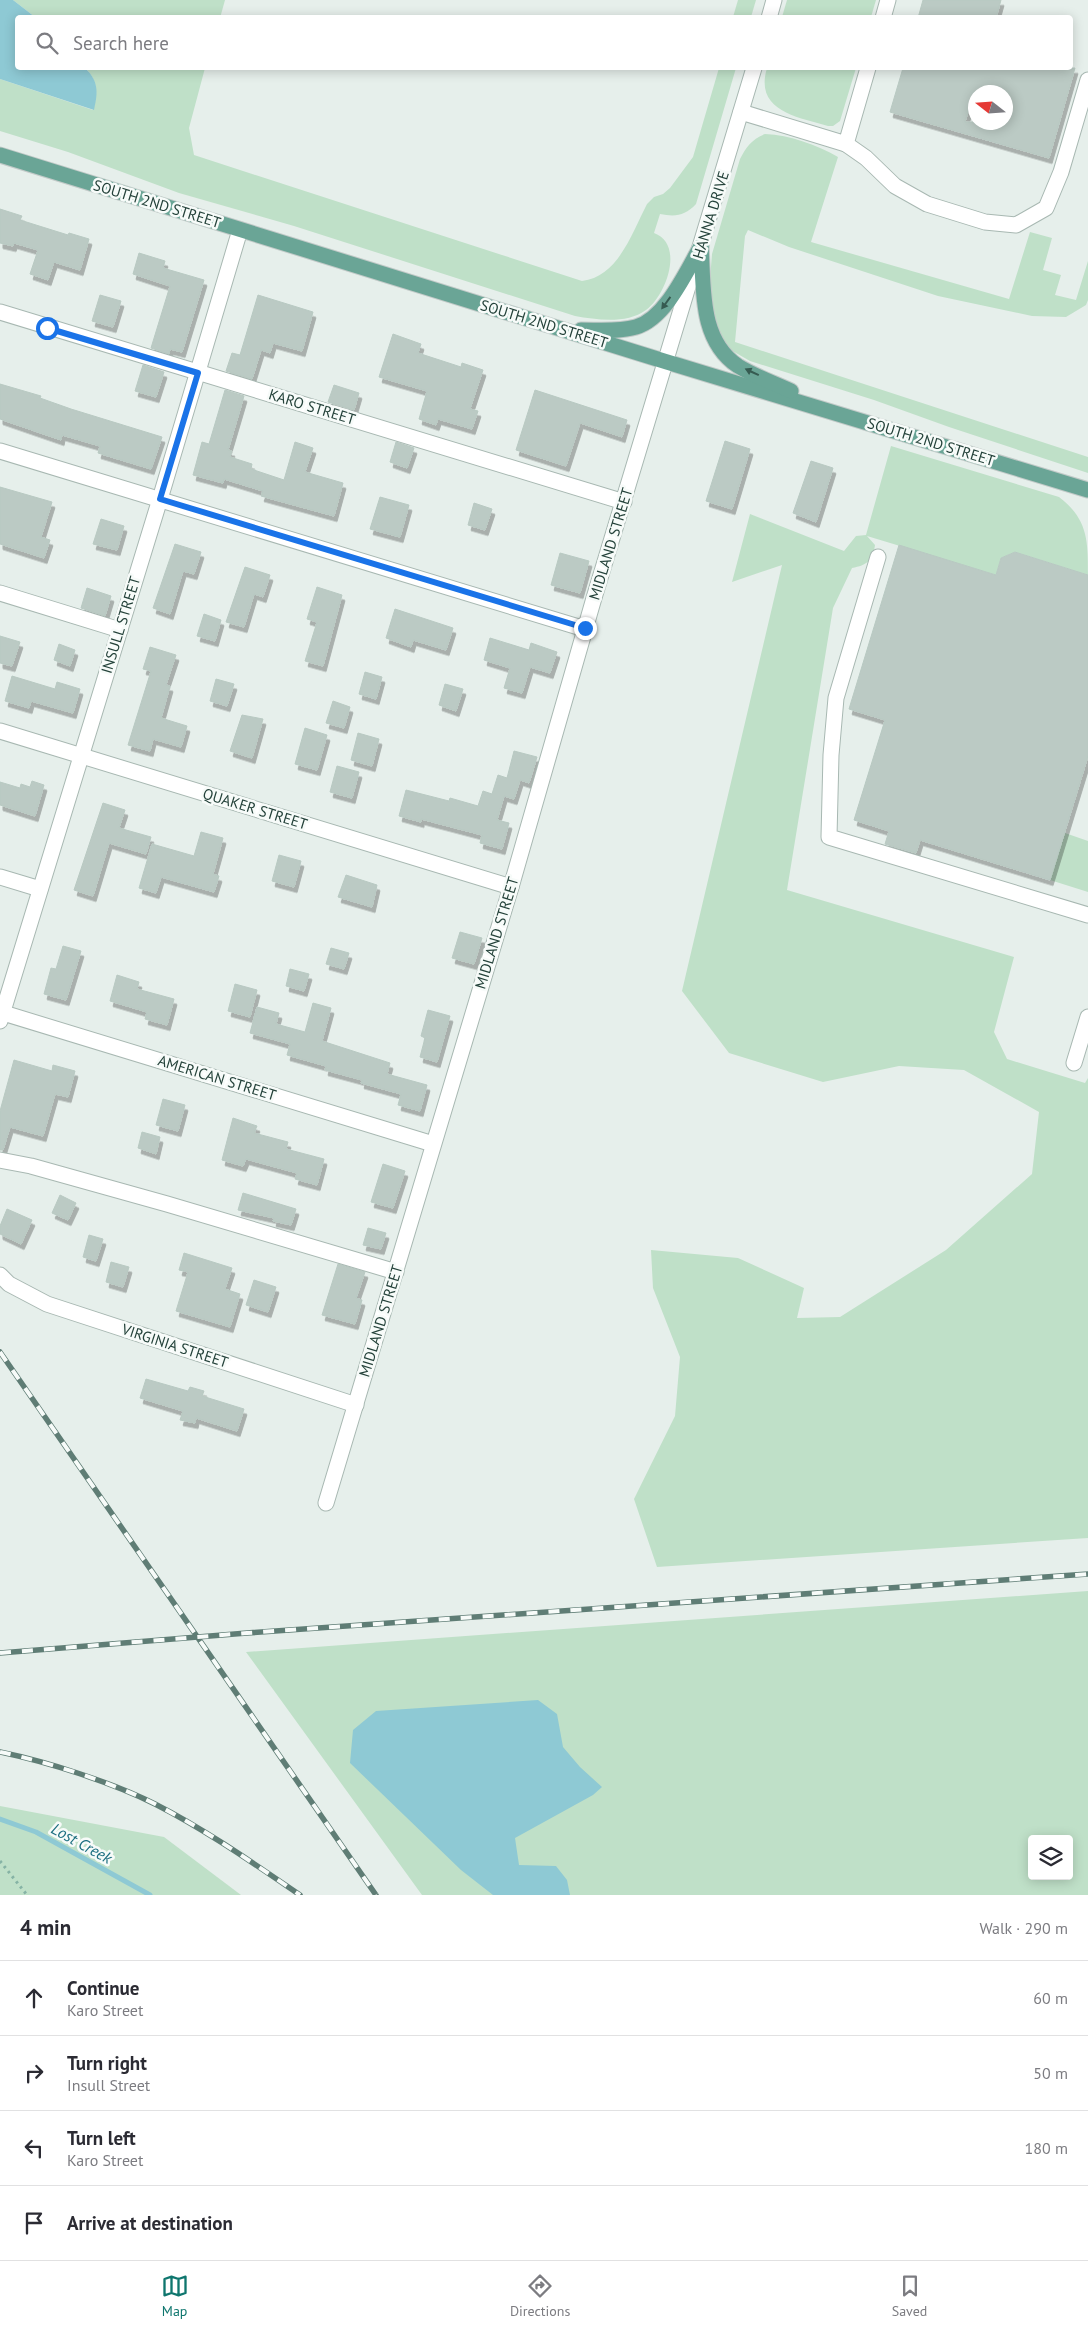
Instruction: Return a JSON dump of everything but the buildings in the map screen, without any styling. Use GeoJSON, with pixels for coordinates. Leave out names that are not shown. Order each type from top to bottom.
{"type":"FeatureCollection","features":[{"type":"Feature","properties":{"kind":"main road","name":"SOUTH 2ND STREET"},"geometry":{"type":"LineString","coordinates":[[0,156],[1088,490]]}},
{"type":"Feature","properties":{"kind":"main road"},"geometry":{"type":"LineString","coordinates":[[565,331],[618,330],[638,326],[652,318],[665,306],[701,246]]}},
{"type":"Feature","properties":{"kind":"main road"},"geometry":{"type":"LineString","coordinates":[[701,246],[705,313],[717,344],[727,357],[738,366],[843,415]]}},
{"type":"Feature","properties":{"kind":"street"},"geometry":{"type":"LineString","coordinates":[[770,15],[774,0]]}},
{"type":"Feature","properties":{"kind":"street"},"geometry":{"type":"LineString","coordinates":[[884,15],[888,0]]}},
{"type":"Feature","properties":{"kind":"street","name":"HANNA DRIVE"},"geometry":{"type":"LineString","coordinates":[[667,362],[753,70]]}},
{"type":"Feature","properties":{"kind":"street"},"geometry":{"type":"LineString","coordinates":[[846,144],[867,70]]}},
{"type":"Feature","properties":{"kind":"street"},"geometry":{"type":"LineString","coordinates":[[741,112],[846,144],[866,158],[895,186],[927,204],[985,222],[1016,226],[1046,208],[1061,172],[1088,80]]}},
{"type":"Feature","properties":{"kind":"street","name":"INSULL STREET"},"geometry":{"type":"LineString","coordinates":[[1,1015],[160,499],[240,230]]}},
{"type":"Feature","properties":{"kind":"street","name":"KARO STREET"},"geometry":{"type":"LineString","coordinates":[[0,312],[624,502]]}},
{"type":"Feature","properties":{"kind":"street","name":"MIDLAND STREET"},"geometry":{"type":"LineString","coordinates":[[326,1503],[511,887],[585,628],[667,362]]}},
{"type":"Feature","properties":{"kind":"street"},"geometry":{"type":"LineString","coordinates":[[0,451],[585,628]]}},
{"type":"Feature","properties":{"kind":"street"},"geometry":{"type":"LineString","coordinates":[[878,557],[836,698],[830,754],[829,837],[1088,915]]}},
{"type":"Feature","properties":{"kind":"street"},"geometry":{"type":"LineString","coordinates":[[0,593],[120,630]]}},
{"type":"Feature","properties":{"kind":"street","name":"QUAKER STREET"},"geometry":{"type":"LineString","coordinates":[[0,732],[511,887]]}},
{"type":"Feature","properties":{"kind":"street"},"geometry":{"type":"LineString","coordinates":[[0,877],[40,889]]}},
{"type":"Feature","properties":{"kind":"street","name":"AMERICAN STREET"},"geometry":{"type":"LineString","coordinates":[[1,1015],[433,1144]]}},
{"type":"Feature","properties":{"kind":"street"},"geometry":{"type":"LineString","coordinates":[[1074,1063],[1088,1017]]}},
{"type":"Feature","properties":{"kind":"street"},"geometry":{"type":"LineString","coordinates":[[0,1160],[31,1166],[123,1191],[396,1272]]}},
{"type":"Feature","properties":{"kind":"street","name":"VIRGINIA STREET"},"geometry":{"type":"LineString","coordinates":[[0,1275],[9,1284],[47,1304],[356,1405]]}},
{"type":"Feature","properties":{"kind":"path"},"geometry":{"type":"LineString","coordinates":[[0,1861],[27,1895]]}},
{"type":"Feature","properties":{"kind":"green space"},"geometry":{"type":"Polygon","coordinates":[[[13,0],[225,0],[221,15],[32,15],[13,0]]]}},
{"type":"Feature","properties":{"kind":"green space"},"geometry":{"type":"Polygon","coordinates":[[[738,0],[756,0],[752,15],[734,15],[738,0]]]}},
{"type":"Feature","properties":{"kind":"green space"},"geometry":{"type":"Polygon","coordinates":[[[787,0],[876,0],[872,15],[783,15],[787,0]]]}},
{"type":"Feature","properties":{"kind":"green space"},"geometry":{"type":"Polygon","coordinates":[[[87,70],[204,70],[189,128],[194,155],[582,281],[595,278],[614,263],[629,240],[647,204],[654,197],[663,194],[670,188],[693,157],[718,70],[735,70],[696,204],[680,215],[660,214],[654,233],[663,239],[669,248],[670,259],[669,270],[660,294],[646,310],[630,317],[612,320],[575,316],[294,226],[179,193],[68,152],[0,131],[0,79],[93,110],[96,88],[95,82],[87,70]]]}},
{"type":"Feature","properties":{"kind":"green space"},"geometry":{"type":"Polygon","coordinates":[[[767,70],[855,70],[840,121],[833,126],[804,119],[781,110],[772,103],[767,94],[765,82],[767,70]]]}},
{"type":"Feature","properties":{"kind":"green space"},"geometry":{"type":"Polygon","coordinates":[[[765,134],[803,141],[838,157],[811,242],[1009,299],[1030,232],[1052,238],[1043,270],[1061,275],[1055,295],[1076,300],[1088,261],[1088,300],[1086,305],[1066,317],[1032,316],[938,296],[789,247],[748,230],[745,236],[735,342],[1088,457],[1088,473],[874,400],[750,361],[729,349],[715,327],[710,279],[712,254],[740,159],[756,138],[765,134]]]}},
{"type":"Feature","properties":{"kind":"green space"},"geometry":{"type":"Polygon","coordinates":[[[891,446],[1059,497],[1069,505],[1081,522],[1088,552],[1088,575],[1015,552],[1001,558],[996,575],[867,536],[875,545],[873,555],[865,564],[852,568],[833,608],[787,890],[1014,957],[994,1032],[1007,1059],[1085,1083],[1088,1078],[1088,1538],[657,1567],[634,1499],[675,1416],[680,1357],[653,1288],[651,1250],[738,1258],[804,1288],[797,1318],[840,1317],[946,1250],[1032,1174],[1039,1112],[964,1070],[899,1066],[823,1082],[729,1053],[682,991],[782,565],[732,582],[750,514],[844,551],[856,536],[866,535],[891,446]]]}},
{"type":"Feature","properties":{"kind":"green space"},"geometry":{"type":"Polygon","coordinates":[[[1065,833],[1088,841],[1088,892],[1050,880],[1065,833]]]}},
{"type":"Feature","properties":{"kind":"green space"},"geometry":{"type":"Polygon","coordinates":[[[1088,1591],[1088,1895],[422,1895],[246,1652],[1088,1591]]]}},
{"type":"Feature","properties":{"kind":"green space"},"geometry":{"type":"Polygon","coordinates":[[[0,1806],[164,1837],[241,1895],[0,1895],[0,1806]]]}},
{"type":"Feature","properties":{"kind":"water"},"geometry":{"type":"Polygon","coordinates":[[[0,0],[13,0],[32,15],[15,15],[15,70],[87,70],[93,78],[96,88],[94,110],[0,79],[0,0]]]}},
{"type":"Feature","properties":{"kind":"water"},"geometry":{"type":"Polygon","coordinates":[[[538,1700],[557,1714],[563,1747],[580,1767],[602,1787],[593,1795],[515,1838],[519,1865],[556,1866],[567,1880],[570,1895],[493,1895],[461,1870],[350,1763],[353,1730],[376,1711],[538,1700]]]}},
{"type":"Feature","properties":{"kind":"waterway","name":"Lost Creek"},"geometry":{"type":"LineString","coordinates":[[0,1819],[36,1832],[150,1895]]}},
{"type":"Feature","properties":{"kind":"railway"},"geometry":{"type":"LineString","coordinates":[[0,1352],[376,1895]]}},
{"type":"Feature","properties":{"kind":"railway"},"geometry":{"type":"LineString","coordinates":[[0,1653],[247,1633],[1088,1574]]}},
{"type":"Feature","properties":{"kind":"railway"},"geometry":{"type":"LineString","coordinates":[[0,1752],[38,1761],[79,1774],[119,1788],[155,1804],[211,1836],[300,1895]]}},
{"type":"Feature","properties":{"kind":"route"},"geometry":{"type":"LineString","coordinates":[[47,328],[198,373],[160,499],[585,628]]}}]}
